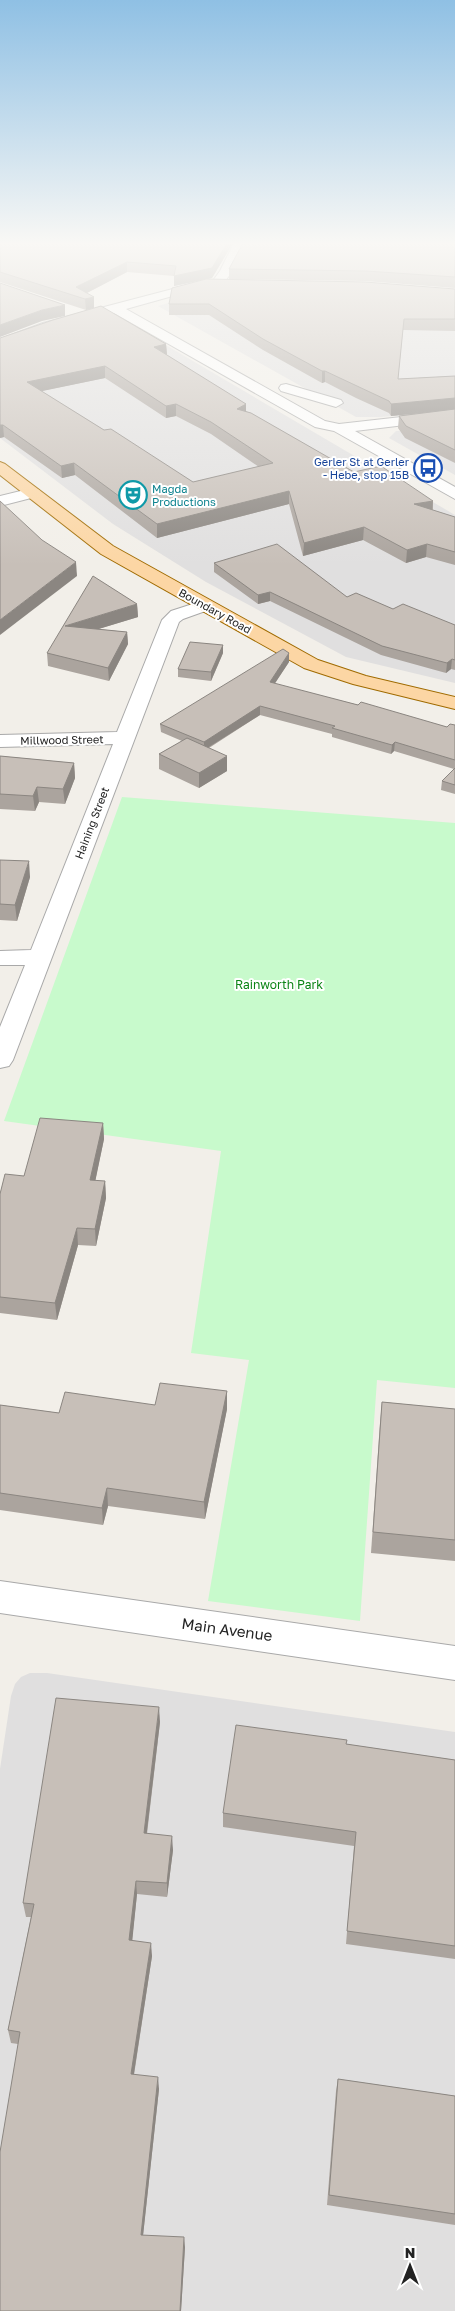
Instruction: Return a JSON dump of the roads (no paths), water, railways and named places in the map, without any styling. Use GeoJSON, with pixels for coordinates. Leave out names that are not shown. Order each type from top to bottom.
{"type":"FeatureCollection","features":[{"type":"Feature","properties":{"kind":"main road","name":"Boundary Road"},"geometry":{"type":"LineString","coordinates":[[0,467],[107,550],[311,664],[360,680],[455,703]]}},
{"type":"Feature","properties":{"kind":"street"},"geometry":{"type":"LineString","coordinates":[[191,351],[320,424],[339,428],[455,415]]}},
{"type":"Feature","properties":{"kind":"street"},"geometry":{"type":"LineString","coordinates":[[336,403],[282,386],[340,420],[339,428]]}},
{"type":"Feature","properties":{"kind":"street"},"geometry":{"type":"LineString","coordinates":[[414,421],[455,421]]}},
{"type":"Feature","properties":{"kind":"street"},"geometry":{"type":"LineString","coordinates":[[339,428],[455,494]]}},
{"type":"Feature","properties":{"kind":"street"},"geometry":{"type":"LineString","coordinates":[[0,501],[33,493]]}},
{"type":"Feature","properties":{"kind":"street","name":"Haining Street"},"geometry":{"type":"LineString","coordinates":[[0,1060],[171,620],[177,615],[205,605]]}},
{"type":"Feature","properties":{"kind":"street","name":"Millwood Street"},"geometry":{"type":"LineString","coordinates":[[0,741],[124,738]]}},
{"type":"Feature","properties":{"kind":"street"},"geometry":{"type":"LineString","coordinates":[[0,958],[40,957]]}},
{"type":"Feature","properties":{"kind":"street","name":"Main Avenue"},"geometry":{"type":"LineString","coordinates":[[0,1597],[455,1663]]}},
{"type":"Feature","properties":{"kind":"place","name":"Gerler St at Gerler - Hebe, stop 15B"},"geometry":{"type":"Point","coordinates":[428,468]}},
{"type":"Feature","properties":{"kind":"place","name":"Magda Productions"},"geometry":{"type":"Point","coordinates":[133,495]}},
{"type":"Feature","properties":{"kind":"park label","name":"Rainworth Park"},"geometry":{"type":"Point","coordinates":[279,985]}}]}
